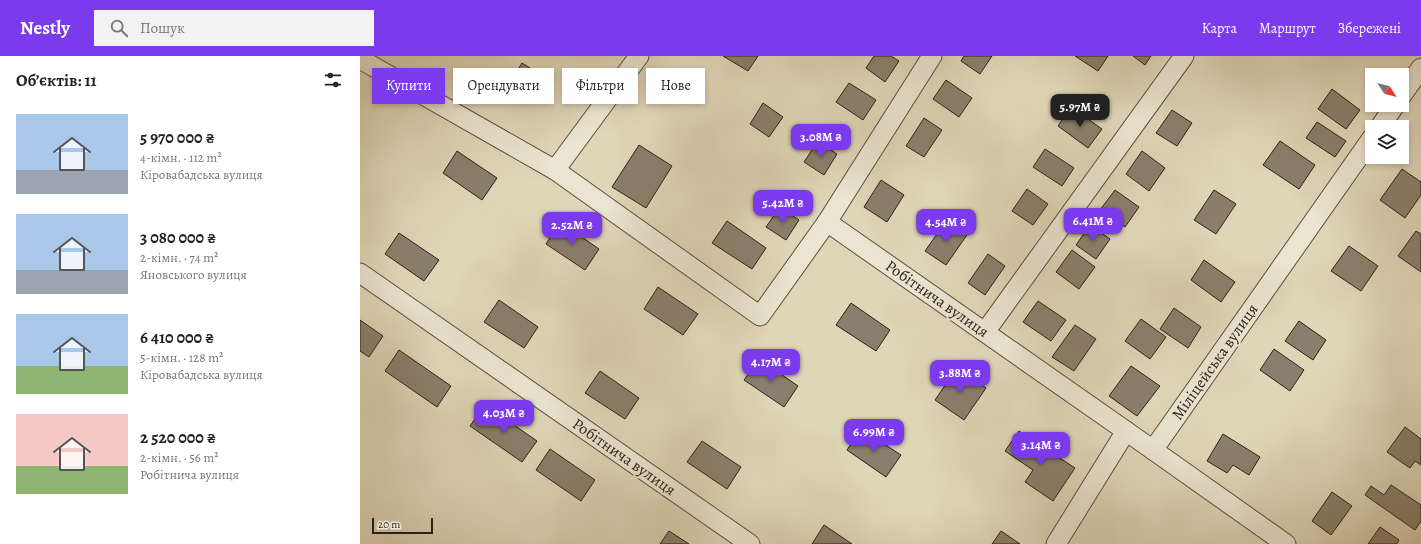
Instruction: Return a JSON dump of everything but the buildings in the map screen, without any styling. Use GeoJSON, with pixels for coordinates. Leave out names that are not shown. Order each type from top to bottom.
{"type":"FeatureCollection","features":[{"type":"Feature","properties":{"kind":"street"},"geometry":{"type":"LineString","coordinates":[[555,170],[639,56]]}},
{"type":"Feature","properties":{"kind":"street"},"geometry":{"type":"LineString","coordinates":[[360,58],[555,170],[760,316],[827,222],[932,56]]}},
{"type":"Feature","properties":{"kind":"street"},"geometry":{"type":"LineString","coordinates":[[985,332],[1184,56]]}},
{"type":"Feature","properties":{"kind":"street"},"geometry":{"type":"LineString","coordinates":[[1409,85],[1421,68]]}},
{"type":"Feature","properties":{"kind":"street","name":"Міліцейська вулиця"},"geometry":{"type":"LineString","coordinates":[[1152,450],[1365,148]]}},
{"type":"Feature","properties":{"kind":"street","name":"Робітнича вулиця"},"geometry":{"type":"LineString","coordinates":[[827,222],[1126,431]]}},
{"type":"Feature","properties":{"kind":"street","name":"Робітнича вулиця"},"geometry":{"type":"LineString","coordinates":[[360,274],[750,544]]}},
{"type":"Feature","properties":{"kind":"street"},"geometry":{"type":"LineString","coordinates":[[1056,544],[1126,431],[1286,544]]}}]}
